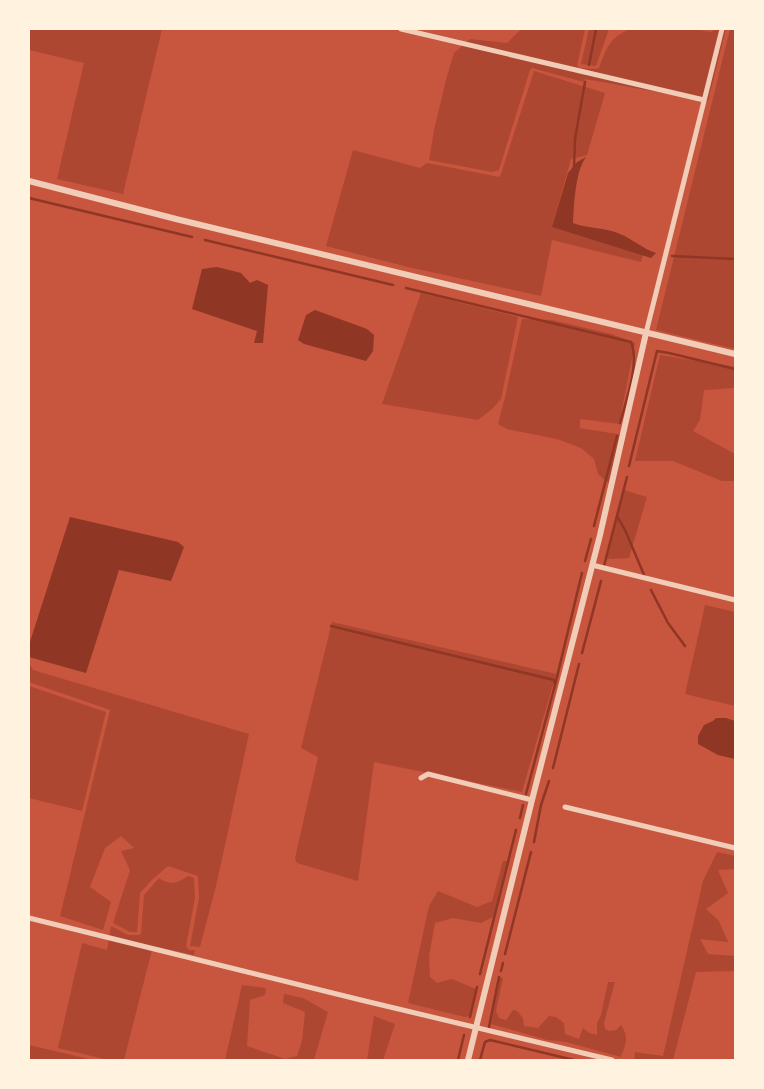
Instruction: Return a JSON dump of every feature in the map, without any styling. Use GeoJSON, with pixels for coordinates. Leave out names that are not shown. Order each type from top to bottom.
{"type":"FeatureCollection","features":[{"type":"Feature","properties":{"kind":"street"},"geometry":{"type":"LineString","coordinates":[[402,29],[704,100]]}},
{"type":"Feature","properties":{"kind":"street"},"geometry":{"type":"LineString","coordinates":[[468,1060],[592,565],[646,333],[722,29]]}},
{"type":"Feature","properties":{"kind":"street"},"geometry":{"type":"LineString","coordinates":[[29,181],[176,219],[735,354]]}},
{"type":"Feature","properties":{"kind":"street"},"geometry":{"type":"LineString","coordinates":[[592,565],[735,600]]}},
{"type":"Feature","properties":{"kind":"street"},"geometry":{"type":"LineString","coordinates":[[420,778],[428,774],[532,800]]}},
{"type":"Feature","properties":{"kind":"street"},"geometry":{"type":"LineString","coordinates":[[566,807],[735,848]]}},
{"type":"Feature","properties":{"kind":"street"},"geometry":{"type":"LineString","coordinates":[[29,918],[612,1060]]}},
{"type":"Feature","properties":{"kind":"shaded area"},"geometry":{"type":"Polygon","coordinates":[[[29,29],[162,29],[123,194],[57,179],[84,63],[29,50],[29,29]]]}},
{"type":"Feature","properties":{"kind":"shaded area"},"geometry":{"type":"Polygon","coordinates":[[[521,29],[585,29],[577,66],[580,68],[596,69],[599,68],[613,40],[630,29],[692,29],[711,32],[716,29],[726,29],[708,101],[585,79],[584,82],[532,68],[499,170],[492,172],[429,160],[434,130],[454,53],[470,39],[507,43],[521,29]]]}},
{"type":"Feature","properties":{"kind":"shaded area"},"geometry":{"type":"Polygon","coordinates":[[[589,29],[609,29],[596,66],[581,64],[589,29]]]}},
{"type":"Feature","properties":{"kind":"shaded area"},"geometry":{"type":"Polygon","coordinates":[[[730,29],[735,29],[735,349],[656,330],[730,29]]]}},
{"type":"Feature","properties":{"kind":"shaded area"},"geometry":{"type":"Polygon","coordinates":[[[534,71],[605,93],[587,155],[571,159],[552,227],[643,254],[641,262],[552,240],[541,296],[408,267],[326,246],[353,150],[420,168],[427,163],[500,177],[534,71]]]}},
{"type":"Feature","properties":{"kind":"shaded area"},"geometry":{"type":"Polygon","coordinates":[[[586,157],[582,163],[577,180],[573,223],[608,230],[625,236],[656,253],[651,258],[552,227],[568,173],[577,162],[586,157]]]}},
{"type":"Feature","properties":{"kind":"shaded area"},"geometry":{"type":"Polygon","coordinates":[[[217,267],[241,273],[250,283],[257,280],[268,285],[263,343],[254,343],[257,331],[192,309],[202,269],[217,267]]]}},
{"type":"Feature","properties":{"kind":"shaded area"},"geometry":{"type":"Polygon","coordinates":[[[421,293],[518,317],[501,399],[478,420],[382,404],[421,293]]]}},
{"type":"Feature","properties":{"kind":"shaded area"},"geometry":{"type":"Polygon","coordinates":[[[315,310],[367,329],[374,335],[373,351],[366,361],[304,344],[298,340],[306,315],[315,310]]]}},
{"type":"Feature","properties":{"kind":"shaded area"},"geometry":{"type":"Polygon","coordinates":[[[522,319],[552,320],[611,334],[635,343],[619,424],[580,419],[580,428],[623,435],[611,485],[598,474],[594,459],[581,448],[557,439],[507,429],[498,424],[522,319]]]}},
{"type":"Feature","properties":{"kind":"shaded area"},"geometry":{"type":"Polygon","coordinates":[[[660,355],[735,367],[735,388],[704,390],[700,420],[693,431],[735,454],[735,481],[722,481],[673,461],[635,461],[660,355]]]}},
{"type":"Feature","properties":{"kind":"shaded area"},"geometry":{"type":"Polygon","coordinates":[[[624,490],[647,497],[629,558],[607,559],[624,490]]]}},
{"type":"Feature","properties":{"kind":"shaded area"},"geometry":{"type":"Polygon","coordinates":[[[70,517],[178,542],[184,547],[171,581],[119,570],[86,673],[29,657],[29,645],[70,517]]]}},
{"type":"Feature","properties":{"kind":"shaded area"},"geometry":{"type":"Polygon","coordinates":[[[705,605],[735,612],[735,706],[685,694],[705,605]]]}},
{"type":"Feature","properties":{"kind":"shaded area"},"geometry":{"type":"Polygon","coordinates":[[[332,622],[556,674],[522,792],[374,762],[358,881],[297,863],[295,858],[318,757],[301,748],[332,622]]]}},
{"type":"Feature","properties":{"kind":"shaded area"},"geometry":{"type":"Polygon","coordinates":[[[29,663],[33,670],[249,734],[217,882],[200,947],[190,946],[199,898],[198,876],[168,866],[140,893],[137,932],[130,932],[113,923],[130,870],[121,851],[134,848],[121,836],[105,848],[90,887],[111,902],[103,930],[60,916],[110,710],[29,682],[29,663]]]}},
{"type":"Feature","properties":{"kind":"shaded area"},"geometry":{"type":"Polygon","coordinates":[[[29,686],[106,712],[82,811],[29,798],[29,686]]]}},
{"type":"Feature","properties":{"kind":"shaded area"},"geometry":{"type":"Polygon","coordinates":[[[716,718],[726,718],[735,721],[735,759],[718,755],[698,744],[698,736],[704,725],[716,718]]]}},
{"type":"Feature","properties":{"kind":"shaded area"},"geometry":{"type":"Polygon","coordinates":[[[717,852],[735,856],[735,869],[718,870],[728,893],[706,909],[719,921],[728,942],[700,939],[708,954],[735,956],[735,971],[696,972],[673,1060],[634,1060],[635,1052],[663,1056],[703,881],[717,852]]]}},
{"type":"Feature","properties":{"kind":"shaded area"},"geometry":{"type":"Polygon","coordinates":[[[503,861],[507,861],[493,917],[481,923],[453,918],[435,923],[429,956],[430,977],[437,983],[452,979],[476,989],[470,1016],[465,1017],[408,1003],[429,906],[438,891],[477,907],[492,901],[503,861]]]}},
{"type":"Feature","properties":{"kind":"shaded area"},"geometry":{"type":"Polygon","coordinates":[[[188,876],[194,878],[195,898],[186,946],[189,950],[195,950],[194,955],[153,946],[124,1060],[108,1060],[58,1048],[82,943],[107,950],[111,926],[128,935],[141,934],[144,895],[159,878],[174,883],[188,876]]]}},
{"type":"Feature","properties":{"kind":"shaded area"},"geometry":{"type":"Polygon","coordinates":[[[499,977],[503,978],[496,1011],[499,1018],[506,1020],[513,1010],[517,1011],[523,1018],[524,1026],[538,1028],[549,1016],[556,1017],[564,1023],[565,1034],[579,1039],[583,1028],[589,1033],[597,1035],[597,1023],[601,1015],[608,982],[615,982],[604,1023],[605,1029],[609,1031],[616,1030],[621,1025],[624,1030],[626,1041],[621,1057],[566,1042],[547,1040],[491,1024],[499,977]]]}},
{"type":"Feature","properties":{"kind":"shaded area"},"geometry":{"type":"Polygon","coordinates":[[[242,985],[266,988],[265,995],[250,1000],[247,1046],[285,1059],[297,1056],[302,1041],[305,1012],[283,1003],[284,994],[303,998],[328,1012],[314,1060],[225,1060],[242,985]]]}},
{"type":"Feature","properties":{"kind":"shaded area"},"geometry":{"type":"Polygon","coordinates":[[[374,1016],[395,1024],[383,1060],[367,1060],[374,1016]]]}},
{"type":"Feature","properties":{"kind":"shaded area"},"geometry":{"type":"Polygon","coordinates":[[[29,1045],[93,1060],[29,1060],[29,1045]]]}},
{"type":"Feature","properties":{"kind":"waterway"},"geometry":{"type":"LineString","coordinates":[[589,65],[596,29]]}},
{"type":"Feature","properties":{"kind":"waterway"},"geometry":{"type":"LineString","coordinates":[[574,168],[575,139],[585,82]]}},
{"type":"Feature","properties":{"kind":"waterway"},"geometry":{"type":"LineString","coordinates":[[29,198],[192,237]]}},
{"type":"Feature","properties":{"kind":"waterway"},"geometry":{"type":"LineString","coordinates":[[205,240],[393,285]]}},
{"type":"Feature","properties":{"kind":"waterway"},"geometry":{"type":"LineString","coordinates":[[672,256],[735,259]]}},
{"type":"Feature","properties":{"kind":"waterway"},"geometry":{"type":"LineString","coordinates":[[406,288],[631,342],[634,360],[633,371],[620,423]]}},
{"type":"Feature","properties":{"kind":"waterway"},"geometry":{"type":"LineString","coordinates":[[629,466],[657,351],[735,369]]}},
{"type":"Feature","properties":{"kind":"waterway"},"geometry":{"type":"LineString","coordinates":[[594,526],[617,436]]}},
{"type":"Feature","properties":{"kind":"waterway"},"geometry":{"type":"LineString","coordinates":[[604,566],[627,477]]}},
{"type":"Feature","properties":{"kind":"waterway"},"geometry":{"type":"LineString","coordinates":[[617,516],[645,577]]}},
{"type":"Feature","properties":{"kind":"waterway"},"geometry":{"type":"LineString","coordinates":[[585,561],[591,539]]}},
{"type":"Feature","properties":{"kind":"waterway"},"geometry":{"type":"LineString","coordinates":[[526,794],[582,573]]}},
{"type":"Feature","properties":{"kind":"waterway"},"geometry":{"type":"LineString","coordinates":[[582,653],[601,581]]}},
{"type":"Feature","properties":{"kind":"waterway"},"geometry":{"type":"LineString","coordinates":[[651,590],[668,623],[685,646]]}},
{"type":"Feature","properties":{"kind":"waterway"},"geometry":{"type":"LineString","coordinates":[[331,626],[554,680],[555,685]]}},
{"type":"Feature","properties":{"kind":"waterway"},"geometry":{"type":"LineString","coordinates":[[553,768],[579,664]]}},
{"type":"Feature","properties":{"kind":"waterway"},"geometry":{"type":"LineString","coordinates":[[534,842],[541,805],[549,781]]}},
{"type":"Feature","properties":{"kind":"waterway"},"geometry":{"type":"LineString","coordinates":[[520,818],[523,805]]}},
{"type":"Feature","properties":{"kind":"waterway"},"geometry":{"type":"LineString","coordinates":[[480,974],[516,830]]}},
{"type":"Feature","properties":{"kind":"waterway"},"geometry":{"type":"LineString","coordinates":[[505,954],[531,852]]}},
{"type":"Feature","properties":{"kind":"waterway"},"geometry":{"type":"LineString","coordinates":[[501,971],[503,963]]}},
{"type":"Feature","properties":{"kind":"waterway"},"geometry":{"type":"LineString","coordinates":[[489,1027],[499,977],[499,980]]}},
{"type":"Feature","properties":{"kind":"waterway"},"geometry":{"type":"LineString","coordinates":[[470,1017],[477,987]]}},
{"type":"Feature","properties":{"kind":"waterway"},"geometry":{"type":"LineString","coordinates":[[458,1060],[464,1035]]}},
{"type":"Feature","properties":{"kind":"waterway"},"geometry":{"type":"LineString","coordinates":[[480,1060],[485,1042],[490,1040],[574,1060]]}}]}
